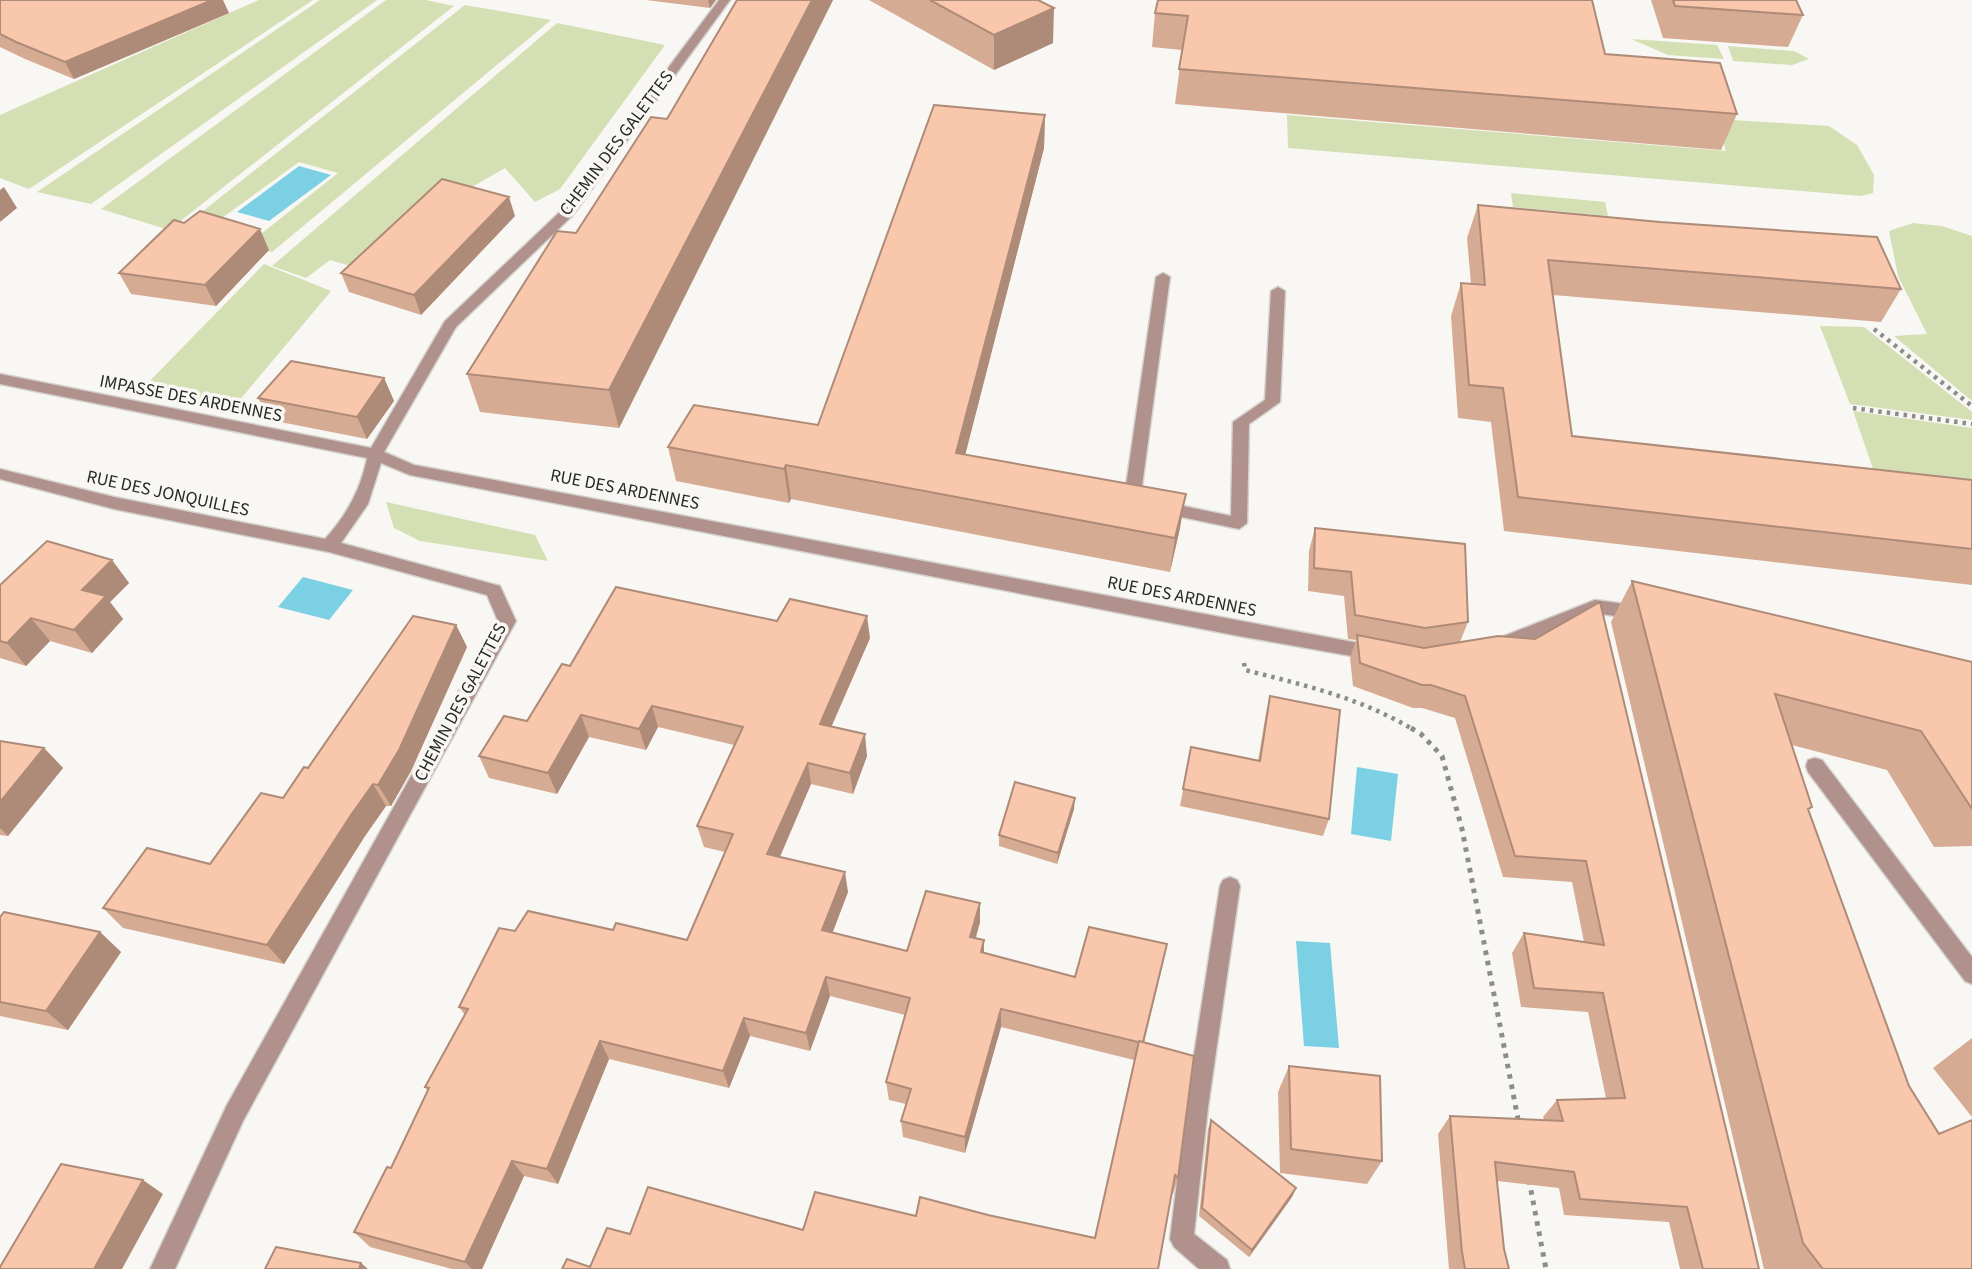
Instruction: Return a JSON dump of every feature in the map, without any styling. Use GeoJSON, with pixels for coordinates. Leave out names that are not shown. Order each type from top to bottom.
{"type":"FeatureCollection","features":[{"type":"Feature","properties":{"kind":"street","name":"CHEMIN DES GALETTES"},"geometry":{"type":"LineString","coordinates":[[162,1269],[222,1137],[507,621],[495,590],[329,546],[348,525],[373,474],[375,454],[450,324],[568,213],[725,0]]}},
{"type":"Feature","properties":{"kind":"street"},"geometry":{"type":"LineString","coordinates":[[1132,501],[1163,277]]}},
{"type":"Feature","properties":{"kind":"street"},"geometry":{"type":"LineString","coordinates":[[1107,494],[1238,523],[1241,422],[1272,402],[1278,291]]}},
{"type":"Feature","properties":{"kind":"street","name":"IMPASSE DES ARDENNES"},"geometry":{"type":"LineString","coordinates":[[0,379],[375,454]]}},
{"type":"Feature","properties":{"kind":"street","name":"RUE DES ARDENNES"},"geometry":{"type":"LineString","coordinates":[[375,454],[410,470],[1390,656]]}},
{"type":"Feature","properties":{"kind":"street","name":"RUE DES JONQUILLES"},"geometry":{"type":"LineString","coordinates":[[0,474],[114,503],[329,546]]}},
{"type":"Feature","properties":{"kind":"street"},"geometry":{"type":"LineString","coordinates":[[1485,651],[1595,606],[1660,616]]}},
{"type":"Feature","properties":{"kind":"street"},"geometry":{"type":"LineString","coordinates":[[1595,606],[1601,633]]}},
{"type":"Feature","properties":{"kind":"street"},"geometry":{"type":"LineString","coordinates":[[1815,766],[1972,974]]}},
{"type":"Feature","properties":{"kind":"street"},"geometry":{"type":"LineString","coordinates":[[1218,1269],[1182,1239],[1197,1107],[1230,886]]}},
{"type":"Feature","properties":{"kind":"path"},"geometry":{"type":"LineString","coordinates":[[1874,329],[1972,406]]}},
{"type":"Feature","properties":{"kind":"path"},"geometry":{"type":"LineString","coordinates":[[1853,408],[1972,424]]}},
{"type":"Feature","properties":{"kind":"path"},"geometry":{"type":"LineString","coordinates":[[1239,629],[1245,670],[1325,690],[1386,713],[1420,734],[1441,756],[1462,829],[1520,1133]]}},
{"type":"Feature","properties":{"kind":"path"},"geometry":{"type":"LineString","coordinates":[[1528,1174],[1546,1269]]}},
{"type":"Feature","properties":{"kind":"green space"},"geometry":{"type":"Polygon","coordinates":[[[259,0],[313,0],[29,189],[0,178],[0,115],[259,0]]]}},
{"type":"Feature","properties":{"kind":"green space"},"geometry":{"type":"Polygon","coordinates":[[[320,0],[377,0],[91,204],[37,192],[320,0]]]}},
{"type":"Feature","properties":{"kind":"green space"},"geometry":{"type":"Polygon","coordinates":[[[386,0],[426,0],[454,6],[169,230],[101,209],[386,0]]]}},
{"type":"Feature","properties":{"kind":"green space"},"geometry":{"type":"Polygon","coordinates":[[[465,5],[551,20],[272,252],[247,245],[338,173],[299,162],[204,231],[180,229],[465,5]]]}},
{"type":"Feature","properties":{"kind":"green space"},"geometry":{"type":"Polygon","coordinates":[[[557,23],[665,45],[560,189],[535,202],[505,168],[467,190],[395,279],[330,260],[306,278],[272,266],[557,23]]]}},
{"type":"Feature","properties":{"kind":"green space"},"geometry":{"type":"Polygon","coordinates":[[[1631,39],[1717,45],[1724,59],[1668,55],[1631,39]]]}},
{"type":"Feature","properties":{"kind":"green space"},"geometry":{"type":"Polygon","coordinates":[[[1728,46],[1794,51],[1809,59],[1792,65],[1733,61],[1728,46]]]}},
{"type":"Feature","properties":{"kind":"green space"},"geometry":{"type":"Polygon","coordinates":[[[1287,115],[1726,151],[1717,119],[1829,126],[1857,145],[1874,175],[1873,193],[1861,196],[1288,148],[1287,115]]]}},
{"type":"Feature","properties":{"kind":"green space"},"geometry":{"type":"Polygon","coordinates":[[[1511,193],[1605,202],[1608,216],[1513,207],[1511,193]]]}},
{"type":"Feature","properties":{"kind":"green space"},"geometry":{"type":"Polygon","coordinates":[[[1913,223],[1942,226],[1972,236],[1972,401],[1894,336],[1927,334],[1898,276],[1889,231],[1913,223]]]}},
{"type":"Feature","properties":{"kind":"green space"},"geometry":{"type":"Polygon","coordinates":[[[264,264],[331,291],[233,408],[138,393],[264,264]]]}},
{"type":"Feature","properties":{"kind":"green space"},"geometry":{"type":"Polygon","coordinates":[[[1820,326],[1864,327],[1972,412],[1972,420],[1850,404],[1820,326]]]}},
{"type":"Feature","properties":{"kind":"green space"},"geometry":{"type":"Polygon","coordinates":[[[1853,411],[1972,428],[1972,494],[1878,483],[1853,411]]]}},
{"type":"Feature","properties":{"kind":"green space"},"geometry":{"type":"Polygon","coordinates":[[[386,502],[535,535],[548,561],[420,541],[394,528],[386,502]]]}},
{"type":"Feature","properties":{"kind":"water"},"geometry":{"type":"Polygon","coordinates":[[[299,166],[331,175],[269,221],[237,212],[299,166]]]}},
{"type":"Feature","properties":{"kind":"water"},"geometry":{"type":"Polygon","coordinates":[[[303,577],[353,590],[329,620],[278,607],[303,577]]]}},
{"type":"Feature","properties":{"kind":"water"},"geometry":{"type":"Polygon","coordinates":[[[1357,767],[1398,774],[1391,841],[1351,834],[1357,767]]]}},
{"type":"Feature","properties":{"kind":"water"},"geometry":{"type":"Polygon","coordinates":[[[1296,941],[1330,943],[1339,1048],[1304,1046],[1296,941]]]}},
{"type":"Feature","properties":{"kind":"building"},"geometry":{"type":"Polygon","coordinates":[[[0,0],[212,0],[65,62],[0,34],[0,0]]]}},
{"type":"Feature","properties":{"kind":"building"},"geometry":{"type":"Polygon","coordinates":[[[737,0],[812,0],[609,390],[467,374],[557,231],[576,233],[651,117],[667,119],[737,0]]]}},
{"type":"Feature","properties":{"kind":"building"},"geometry":{"type":"Polygon","coordinates":[[[930,0],[1038,0],[1054,8],[994,35],[930,0]]]}},
{"type":"Feature","properties":{"kind":"building"},"geometry":{"type":"Polygon","coordinates":[[[1158,0],[1592,0],[1605,54],[1720,63],[1737,114],[1179,69],[1188,16],[1155,13],[1158,0]]]}},
{"type":"Feature","properties":{"kind":"building"},"geometry":{"type":"Polygon","coordinates":[[[1673,0],[1796,0],[1803,15],[1675,6],[1673,0]]]}},
{"type":"Feature","properties":{"kind":"building"},"geometry":{"type":"Polygon","coordinates":[[[934,105],[1045,115],[956,453],[1186,494],[1175,538],[786,465],[784,469],[668,447],[694,405],[818,425],[934,105]]]}},
{"type":"Feature","properties":{"kind":"building"},"geometry":{"type":"Polygon","coordinates":[[[442,179],[509,197],[414,295],[341,273],[442,179]]]}},
{"type":"Feature","properties":{"kind":"building"},"geometry":{"type":"Polygon","coordinates":[[[1478,205],[1660,222],[1877,237],[1901,289],[1548,260],[1572,436],[1972,480],[1972,549],[1518,497],[1503,388],[1469,385],[1461,283],[1485,285],[1478,205]]]}},
{"type":"Feature","properties":{"kind":"building"},"geometry":{"type":"Polygon","coordinates":[[[200,211],[260,229],[205,285],[119,273],[174,220],[184,223],[200,211]]]}},
{"type":"Feature","properties":{"kind":"building"},"geometry":{"type":"Polygon","coordinates":[[[291,361],[384,378],[357,417],[258,398],[291,361]]]}},
{"type":"Feature","properties":{"kind":"building"},"geometry":{"type":"Polygon","coordinates":[[[1315,528],[1465,544],[1468,622],[1425,628],[1355,615],[1351,572],[1314,568],[1315,528]]]}},
{"type":"Feature","properties":{"kind":"building"},"geometry":{"type":"Polygon","coordinates":[[[47,541],[112,560],[82,590],[106,596],[74,630],[31,618],[7,643],[0,641],[0,585],[47,541]]]}},
{"type":"Feature","properties":{"kind":"building"},"geometry":{"type":"Polygon","coordinates":[[[1632,581],[1972,662],[1972,809],[1921,731],[1775,694],[1812,807],[1808,809],[1909,1086],[1939,1134],[1972,1120],[1972,1269],[1823,1269],[1803,1243],[1632,581]]]}},
{"type":"Feature","properties":{"kind":"building"},"geometry":{"type":"Polygon","coordinates":[[[616,587],[777,621],[790,599],[867,616],[820,724],[865,734],[850,773],[808,763],[767,854],[845,872],[822,930],[907,951],[926,891],[980,903],[970,937],[984,940],[981,952],[1075,977],[1089,927],[1167,944],[1143,1042],[1001,1009],[965,1137],[901,1121],[911,1089],[886,1082],[910,998],[826,977],[806,1033],[744,1018],[723,1071],[600,1041],[547,1169],[512,1161],[465,1262],[354,1232],[387,1167],[391,1168],[429,1088],[425,1087],[468,1009],[459,1007],[499,928],[515,931],[528,911],[613,930],[616,923],[687,940],[733,834],[697,826],[743,727],[652,706],[639,729],[581,715],[548,773],[479,756],[504,716],[527,721],[562,664],[570,666],[616,587]]]}},
{"type":"Feature","properties":{"kind":"building"},"geometry":{"type":"Polygon","coordinates":[[[1600,602],[1759,1269],[1703,1269],[1687,1207],[1580,1199],[1574,1172],[1495,1162],[1504,1249],[1509,1269],[1465,1269],[1450,1116],[1563,1121],[1557,1100],[1625,1098],[1603,993],[1534,988],[1524,933],[1604,945],[1586,861],[1515,856],[1465,696],[1431,685],[1422,685],[1360,663],[1357,635],[1424,648],[1498,636],[1535,639],[1600,602]]]}},
{"type":"Feature","properties":{"kind":"building"},"geometry":{"type":"Polygon","coordinates":[[[413,616],[456,625],[399,750],[378,785],[373,784],[351,815],[267,945],[103,908],[147,848],[210,864],[261,793],[283,798],[304,767],[308,768],[413,616]]]}},
{"type":"Feature","properties":{"kind":"building"},"geometry":{"type":"Polygon","coordinates":[[[1270,696],[1340,710],[1329,819],[1183,789],[1191,747],[1260,761],[1270,696]]]}},
{"type":"Feature","properties":{"kind":"building"},"geometry":{"type":"Polygon","coordinates":[[[0,741],[44,748],[0,802],[0,741]]]}},
{"type":"Feature","properties":{"kind":"building"},"geometry":{"type":"Polygon","coordinates":[[[1015,782],[1075,798],[1058,853],[999,835],[1015,782]]]}},
{"type":"Feature","properties":{"kind":"building"},"geometry":{"type":"Polygon","coordinates":[[[4,912],[100,932],[46,1011],[0,1002],[0,917],[4,912]]]}},
{"type":"Feature","properties":{"kind":"building"},"geometry":{"type":"Polygon","coordinates":[[[1139,1041],[1194,1056],[1178,1178],[1175,1175],[1158,1269],[562,1269],[567,1259],[590,1267],[607,1228],[630,1234],[648,1187],[803,1230],[815,1192],[916,1216],[920,1197],[1095,1238],[1139,1041]]]}},
{"type":"Feature","properties":{"kind":"building"},"geometry":{"type":"Polygon","coordinates":[[[1289,1066],[1380,1076],[1382,1161],[1291,1149],[1289,1066]]]}},
{"type":"Feature","properties":{"kind":"building"},"geometry":{"type":"Polygon","coordinates":[[[1211,1120],[1296,1188],[1252,1250],[1202,1208],[1211,1120]]]}},
{"type":"Feature","properties":{"kind":"building"},"geometry":{"type":"Polygon","coordinates":[[[61,1164],[143,1180],[94,1269],[0,1269],[0,1267],[61,1164]]]}},
{"type":"Feature","properties":{"kind":"building"},"geometry":{"type":"Polygon","coordinates":[[[276,1247],[361,1263],[359,1269],[265,1269],[276,1247]]]}}]}
